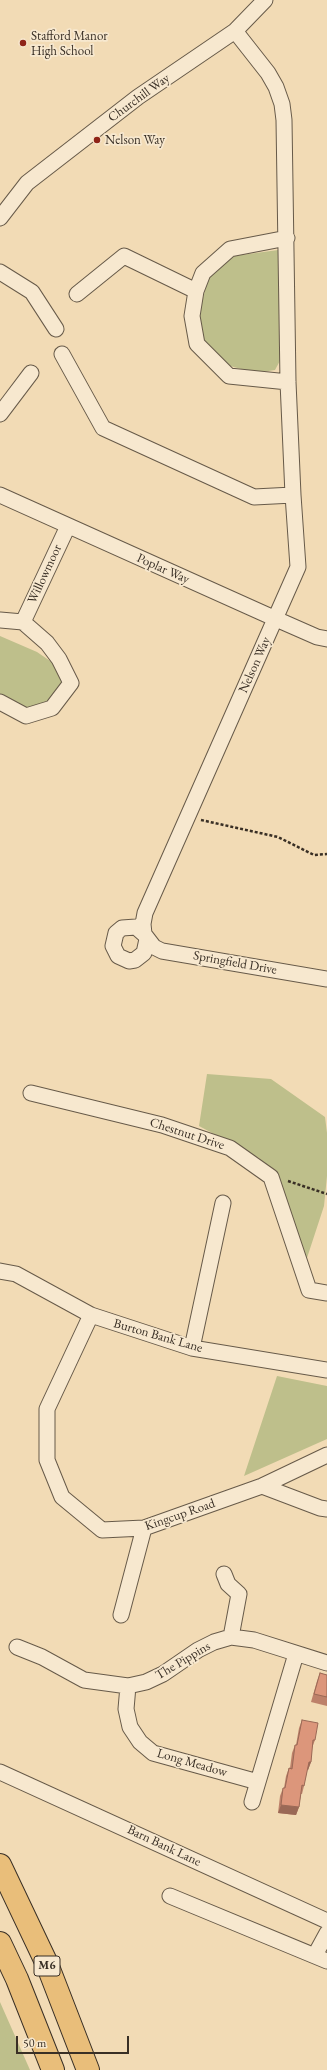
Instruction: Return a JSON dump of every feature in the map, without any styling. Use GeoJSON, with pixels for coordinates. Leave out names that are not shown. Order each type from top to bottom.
{"type":"FeatureCollection","features":[{"type":"Feature","properties":{"kind":"highway","name":"M6"},"geometry":{"type":"LineString","coordinates":[[0,1865],[46,1964],[88,2070]]}},
{"type":"Feature","properties":{"kind":"highway","name":"M6"},"geometry":{"type":"LineString","coordinates":[[0,1942],[17,1979],[53,2070]]}},
{"type":"Feature","properties":{"kind":"street","name":"Churchill Way"},"geometry":{"type":"LineString","coordinates":[[0,218],[26,183],[138,97],[235,31],[265,0]]}},
{"type":"Feature","properties":{"kind":"street","name":"Nelson Way"},"geometry":{"type":"LineString","coordinates":[[146,937],[143,924],[145,914],[187,816],[276,620],[298,567],[292,495],[288,382],[284,120],[282,104],[276,87],[268,73],[235,31]]}},
{"type":"Feature","properties":{"kind":"street"},"geometry":{"type":"LineString","coordinates":[[287,238],[230,249],[203,273],[196,291],[192,316],[197,344],[229,376],[288,382]]}},
{"type":"Feature","properties":{"kind":"street"},"geometry":{"type":"LineString","coordinates":[[77,294],[124,256],[196,291]]}},
{"type":"Feature","properties":{"kind":"street"},"geometry":{"type":"LineString","coordinates":[[0,272],[32,292],[56,329]]}},
{"type":"Feature","properties":{"kind":"street"},"geometry":{"type":"LineString","coordinates":[[62,354],[103,428],[254,497],[292,495]]}},
{"type":"Feature","properties":{"kind":"street"},"geometry":{"type":"LineString","coordinates":[[0,414],[31,373]]}},
{"type":"Feature","properties":{"kind":"street","name":"Poplar Way"},"geometry":{"type":"LineString","coordinates":[[0,495],[276,620],[317,637],[327,639]]}},
{"type":"Feature","properties":{"kind":"street","name":"Willowmoor"},"geometry":{"type":"LineString","coordinates":[[23,622],[68,526]]}},
{"type":"Feature","properties":{"kind":"street"},"geometry":{"type":"LineString","coordinates":[[0,620],[23,622],[46,643],[60,659],[71,683],[52,708],[26,716],[0,702]]}},
{"type":"Feature","properties":{"kind":"street","name":"Springfield Drive"},"geometry":{"type":"LineString","coordinates":[[146,937],[154,947],[162,951],[327,979]]}},
{"type":"Feature","properties":{"kind":"street","name":"Chestnut Drive"},"geometry":{"type":"LineString","coordinates":[[31,1093],[170,1127],[230,1148],[271,1177]]}},
{"type":"Feature","properties":{"kind":"street"},"geometry":{"type":"LineString","coordinates":[[271,1177],[309,1290],[327,1293]]}},
{"type":"Feature","properties":{"kind":"street"},"geometry":{"type":"LineString","coordinates":[[192,1348],[223,1203]]}},
{"type":"Feature","properties":{"kind":"street","name":"Burton Bank Lane"},"geometry":{"type":"LineString","coordinates":[[0,1271],[16,1274],[91,1315],[192,1348],[327,1370]]}},
{"type":"Feature","properties":{"kind":"street","name":"Kingcup Road"},"geometry":{"type":"LineString","coordinates":[[91,1315],[47,1409],[47,1460],[62,1497],[102,1530],[144,1528],[262,1486],[327,1456]]}},
{"type":"Feature","properties":{"kind":"street"},"geometry":{"type":"LineString","coordinates":[[262,1486],[320,1508],[327,1508]]}},
{"type":"Feature","properties":{"kind":"street"},"geometry":{"type":"LineString","coordinates":[[121,1615],[144,1528]]}},
{"type":"Feature","properties":{"kind":"street"},"geometry":{"type":"LineString","coordinates":[[224,1574],[228,1584],[239,1594],[231,1637]]}},
{"type":"Feature","properties":{"kind":"street","name":"The Pippins"},"geometry":{"type":"LineString","coordinates":[[17,1647],[42,1657],[84,1680],[128,1686],[146,1682],[157,1677],[198,1650],[214,1642],[231,1637],[254,1640],[327,1663]]}},
{"type":"Feature","properties":{"kind":"street"},"geometry":{"type":"LineString","coordinates":[[252,1802],[296,1654]]}},
{"type":"Feature","properties":{"kind":"street","name":"Long Meadow"},"geometry":{"type":"LineString","coordinates":[[128,1686],[126,1709],[130,1727],[140,1742],[152,1753],[258,1782]]}},
{"type":"Feature","properties":{"kind":"street","name":"Barn Bank Lane"},"geometry":{"type":"LineString","coordinates":[[0,1772],[327,1921]]}},
{"type":"Feature","properties":{"kind":"street"},"geometry":{"type":"LineString","coordinates":[[170,1896],[321,1958],[327,1933]]}},
{"type":"Feature","properties":{"kind":"path"},"geometry":{"type":"LineString","coordinates":[[187,816],[278,837],[314,855],[327,854]]}},
{"type":"Feature","properties":{"kind":"path"},"geometry":{"type":"LineString","coordinates":[[271,1177],[327,1194]]}},
{"type":"Feature","properties":{"kind":"green space"},"geometry":{"type":"Polygon","coordinates":[[[278,250],[282,357],[275,370],[256,373],[230,366],[203,341],[198,317],[208,279],[234,256],[278,250]]]}},
{"type":"Feature","properties":{"kind":"green space"},"geometry":{"type":"Polygon","coordinates":[[[0,636],[37,652],[59,667],[65,681],[49,700],[29,710],[0,698],[0,636]]]}},
{"type":"Feature","properties":{"kind":"green space"},"geometry":{"type":"Polygon","coordinates":[[[207,1074],[271,1079],[325,1117],[327,1133],[327,1176],[324,1206],[305,1264],[271,1177],[259,1158],[199,1126],[207,1074]]]}},
{"type":"Feature","properties":{"kind":"green space"},"geometry":{"type":"Polygon","coordinates":[[[277,1376],[327,1386],[327,1439],[244,1476],[277,1376]]]}},
{"type":"Feature","properties":{"kind":"green space"},"geometry":{"type":"Polygon","coordinates":[[[0,2002],[30,2070],[0,2070],[0,2002]]]}},
{"type":"Feature","properties":{"kind":"building"},"geometry":{"type":"Polygon","coordinates":[[[320,1673],[327,1675],[327,1697],[314,1694],[320,1673]]]}},
{"type":"Feature","properties":{"kind":"building"},"geometry":{"type":"Polygon","coordinates":[[[302,1720],[318,1723],[315,1740],[313,1740],[311,1762],[309,1762],[304,1786],[302,1785],[299,1807],[281,1805],[283,1788],[285,1788],[289,1768],[292,1769],[295,1745],[297,1745],[302,1720]]]}},
{"type":"Feature","properties":{"kind":"place","name":"Stafford Manor High School"},"geometry":{"type":"Point","coordinates":[23,43]}},
{"type":"Feature","properties":{"kind":"place","name":"Nelson Way"},"geometry":{"type":"Point","coordinates":[97,140]}}]}
